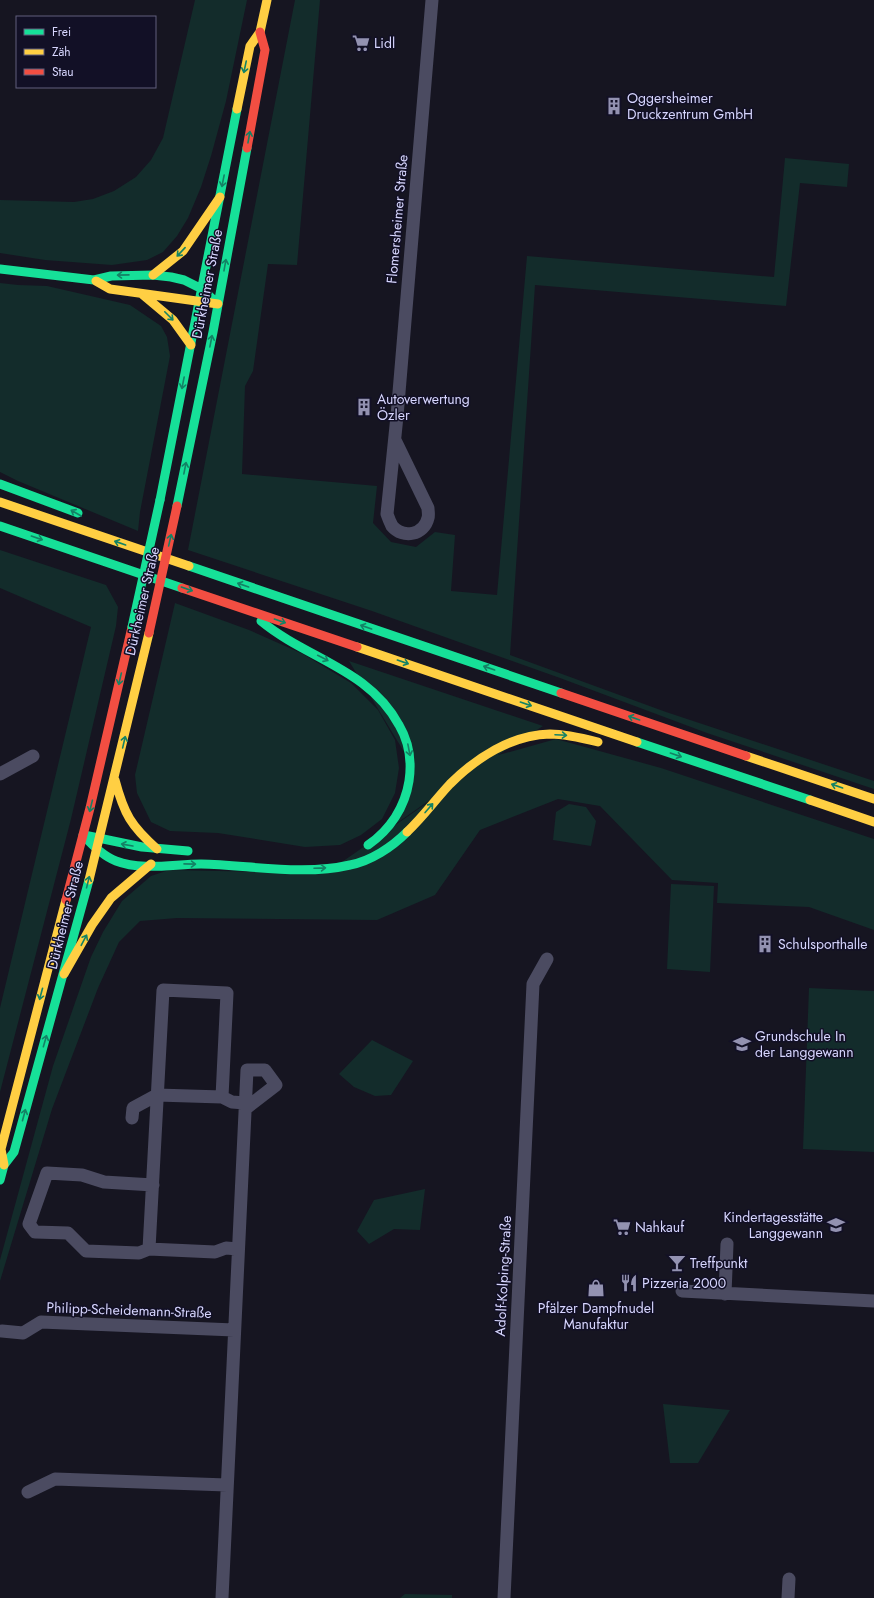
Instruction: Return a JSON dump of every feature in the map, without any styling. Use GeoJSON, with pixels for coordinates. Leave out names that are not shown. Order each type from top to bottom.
{"type":"FeatureCollection","features":[{"type":"Feature","properties":{"kind":"main road","name":"Dürkheimer Straße"},"geometry":{"type":"LineString","coordinates":[[4,1165],[1,1149],[83,834],[132,627],[160,500],[250,46],[260,32],[267,0]]}},
{"type":"Feature","properties":{"kind":"main road","name":"Dürkheimer Straße"},"geometry":{"type":"LineString","coordinates":[[0,1180],[4,1165],[14,1152],[64,974],[98,838],[115,780],[149,633],[177,506],[218,304],[265,50],[260,32]]}},
{"type":"Feature","properties":{"kind":"main road"},"geometry":{"type":"LineString","coordinates":[[153,275],[183,251],[220,197]]}},
{"type":"Feature","properties":{"kind":"main road"},"geometry":{"type":"LineString","coordinates":[[0,269],[94,280],[111,276],[153,275],[178,278],[202,289],[218,304]]}},
{"type":"Feature","properties":{"kind":"main road"},"geometry":{"type":"LineString","coordinates":[[94,280],[110,289],[218,304]]}},
{"type":"Feature","properties":{"kind":"main road"},"geometry":{"type":"LineString","coordinates":[[141,294],[173,320],[191,345]]}},
{"type":"Feature","properties":{"kind":"main road"},"geometry":{"type":"LineString","coordinates":[[0,484],[77,513],[105,538]]}},
{"type":"Feature","properties":{"kind":"main road"},"geometry":{"type":"LineString","coordinates":[[0,502],[874,799]]}},
{"type":"Feature","properties":{"kind":"main road"},"geometry":{"type":"LineString","coordinates":[[0,526],[874,822]]}},
{"type":"Feature","properties":{"kind":"main road"},"geometry":{"type":"LineString","coordinates":[[243,608],[281,636],[338,666],[365,684],[388,707],[401,727],[409,745],[412,765],[406,798],[398,815],[387,830],[360,849]]}},
{"type":"Feature","properties":{"kind":"main road"},"geometry":{"type":"LineString","coordinates":[[83,834],[96,849],[120,863],[132,865],[188,864],[325,868],[352,864],[384,851],[410,830],[446,788],[472,764],[499,746],[521,737],[544,734],[563,734],[584,737],[604,744]]}},
{"type":"Feature","properties":{"kind":"main road"},"geometry":{"type":"LineString","coordinates":[[631,749],[653,747]]}},
{"type":"Feature","properties":{"kind":"main road"},"geometry":{"type":"LineString","coordinates":[[115,780],[125,814],[136,830],[157,849]]}},
{"type":"Feature","properties":{"kind":"main road"},"geometry":{"type":"LineString","coordinates":[[83,834],[123,844],[157,849],[195,852]]}},
{"type":"Feature","properties":{"kind":"main road"},"geometry":{"type":"LineString","coordinates":[[64,974],[92,925],[111,898],[151,864]]}},
{"type":"Feature","properties":{"kind":"street","name":"Flomersheimer Straße"},"geometry":{"type":"LineString","coordinates":[[394,440],[428,508],[428,519],[418,532],[412,534],[403,533],[397,530],[391,525],[387,514],[432,0]]}},
{"type":"Feature","properties":{"kind":"street"},"geometry":{"type":"LineString","coordinates":[[0,774],[32,756]]}},
{"type":"Feature","properties":{"kind":"street","name":"Adolf-Kolping-Straße"},"geometry":{"type":"LineString","coordinates":[[504,1598],[533,984],[547,959]]}},
{"type":"Feature","properties":{"kind":"street"},"geometry":{"type":"LineString","coordinates":[[149,1249],[163,990],[227,993],[233,1103],[226,1247],[234,1330],[222,1598]]}},
{"type":"Feature","properties":{"kind":"street"},"geometry":{"type":"LineString","coordinates":[[132,1118],[133,1108],[157,1095],[233,1103]]}},
{"type":"Feature","properties":{"kind":"street"},"geometry":{"type":"LineString","coordinates":[[152,1185],[104,1182],[82,1175],[47,1173],[29,1224],[35,1232],[68,1234],[86,1251],[139,1253],[149,1249],[215,1252],[226,1247]]}},
{"type":"Feature","properties":{"kind":"street"},"geometry":{"type":"LineString","coordinates":[[725,1294],[727,1244]]}},
{"type":"Feature","properties":{"kind":"street"},"geometry":{"type":"LineString","coordinates":[[682,1291],[874,1301]]}},
{"type":"Feature","properties":{"kind":"street","name":"Philipp-Scheidemann-Straße"},"geometry":{"type":"LineString","coordinates":[[2,1331],[23,1333],[41,1322],[234,1330]]}},
{"type":"Feature","properties":{"kind":"street"},"geometry":{"type":"LineString","coordinates":[[28,1492],[55,1479],[227,1485]]}},
{"type":"Feature","properties":{"kind":"street"},"geometry":{"type":"LineString","coordinates":[[788,1598],[789,1579]]}},
{"type":"Feature","properties":{"kind":"green space"},"geometry":{"type":"Polygon","coordinates":[[[195,0],[247,0],[226,101],[211,156],[201,187],[188,218],[177,236],[163,252],[147,260],[112,265],[45,260],[0,253],[0,200],[74,202],[93,199],[114,191],[136,177],[151,160],[163,138],[195,0]]]}},
{"type":"Feature","properties":{"kind":"green space"},"geometry":{"type":"Polygon","coordinates":[[[295,0],[320,0],[297,265],[268,264],[253,371],[245,386],[242,474],[377,486],[373,523],[391,542],[416,547],[435,532],[455,535],[451,591],[497,595],[527,256],[774,277],[785,158],[849,164],[847,187],[800,183],[786,306],[535,285],[510,655],[666,712],[874,781],[874,789],[707,733],[560,678],[372,611],[188,550],[295,0]]]}},
{"type":"Feature","properties":{"kind":"green space"},"geometry":{"type":"Polygon","coordinates":[[[0,283],[47,286],[130,305],[161,326],[167,337],[170,356],[140,512],[138,531],[0,472],[0,283]]]}},
{"type":"Feature","properties":{"kind":"green space"},"geometry":{"type":"Polygon","coordinates":[[[0,550],[106,585],[118,607],[116,626],[71,819],[0,1092],[0,1008],[91,627],[0,588],[0,550]]]}},
{"type":"Feature","properties":{"kind":"green space"},"geometry":{"type":"Polygon","coordinates":[[[175,603],[249,630],[303,654],[351,683],[378,710],[395,740],[399,768],[395,793],[382,819],[361,835],[340,845],[305,847],[218,833],[170,831],[151,822],[137,793],[135,775],[175,603]]]}},
{"type":"Feature","properties":{"kind":"green space"},"geometry":{"type":"Polygon","coordinates":[[[349,661],[543,726],[447,788],[387,830],[412,765],[349,661]]]}},
{"type":"Feature","properties":{"kind":"green space"},"geometry":{"type":"Polygon","coordinates":[[[556,739],[661,768],[874,839],[874,930],[809,907],[717,903],[718,883],[672,880],[600,806],[558,799],[480,830],[435,895],[377,920],[177,918],[140,921],[119,942],[98,988],[52,1109],[0,1281],[0,1260],[53,1066],[91,957],[103,932],[122,901],[151,876],[169,870],[326,873],[495,756],[556,739]]]}},
{"type":"Feature","properties":{"kind":"green space"},"geometry":{"type":"Polygon","coordinates":[[[569,804],[586,807],[596,821],[591,846],[553,840],[556,812],[569,804]]]}},
{"type":"Feature","properties":{"kind":"green space"},"geometry":{"type":"Polygon","coordinates":[[[671,884],[714,886],[710,972],[667,969],[671,884]]]}},
{"type":"Feature","properties":{"kind":"green space"},"geometry":{"type":"Polygon","coordinates":[[[809,988],[874,991],[874,1152],[803,1149],[809,988]]]}},
{"type":"Feature","properties":{"kind":"green space"},"geometry":{"type":"Polygon","coordinates":[[[372,1040],[413,1061],[391,1095],[375,1096],[354,1087],[339,1074],[372,1040]]]}},
{"type":"Feature","properties":{"kind":"green space"},"geometry":{"type":"Polygon","coordinates":[[[425,1189],[420,1230],[394,1229],[369,1244],[357,1231],[374,1200],[425,1189]]]}},
{"type":"Feature","properties":{"kind":"green space"},"geometry":{"type":"Polygon","coordinates":[[[663,1404],[730,1410],[698,1463],[670,1463],[663,1404]]]}},
{"type":"Feature","properties":{"kind":"green space"},"geometry":{"type":"Polygon","coordinates":[[[405,1594],[452,1595],[452,1598],[400,1598],[405,1594]]]}},
{"type":"Feature","properties":{"kind":"traffic: fast"},"geometry":{"type":"LineString","coordinates":[[160,500],[237,109]]}},
{"type":"Feature","properties":{"kind":"traffic: fast"},"geometry":{"type":"LineString","coordinates":[[177,506],[213,332],[247,148]]}},
{"type":"Feature","properties":{"kind":"traffic: fast"},"geometry":{"type":"LineString","coordinates":[[0,269],[94,280],[111,276],[153,275],[171,277],[184,280],[202,289],[218,304]]}},
{"type":"Feature","properties":{"kind":"traffic: fast"},"geometry":{"type":"LineString","coordinates":[[0,484],[78,513]]}},
{"type":"Feature","properties":{"kind":"traffic: fast"},"geometry":{"type":"LineString","coordinates":[[132,627],[160,500]]}},
{"type":"Feature","properties":{"kind":"traffic: fast"},"geometry":{"type":"LineString","coordinates":[[0,526],[182,588]]}},
{"type":"Feature","properties":{"kind":"traffic: fast"},"geometry":{"type":"LineString","coordinates":[[189,566],[561,693]]}},
{"type":"Feature","properties":{"kind":"traffic: fast"},"geometry":{"type":"LineString","coordinates":[[261,621],[279,634],[336,666],[371,690],[386,706],[402,731],[410,759],[410,774],[407,791],[400,809],[390,825],[368,845]]}},
{"type":"Feature","properties":{"kind":"traffic: fast"},"geometry":{"type":"LineString","coordinates":[[637,742],[810,800]]}},
{"type":"Feature","properties":{"kind":"traffic: fast"},"geometry":{"type":"LineString","coordinates":[[83,835],[107,856],[116,861],[136,866],[201,864],[314,870],[350,865],[366,860],[388,848],[407,832]]}},
{"type":"Feature","properties":{"kind":"traffic: fast"},"geometry":{"type":"LineString","coordinates":[[84,835],[142,847],[188,851]]}},
{"type":"Feature","properties":{"kind":"traffic: fast"},"geometry":{"type":"LineString","coordinates":[[0,1180],[4,1165],[14,1152],[89,880]]}},
{"type":"Feature","properties":{"kind":"traffic: slow"},"geometry":{"type":"LineString","coordinates":[[237,109],[250,46],[260,32],[267,0]]}},
{"type":"Feature","properties":{"kind":"traffic: slow"},"geometry":{"type":"LineString","coordinates":[[153,275],[183,251],[220,197]]}},
{"type":"Feature","properties":{"kind":"traffic: slow"},"geometry":{"type":"LineString","coordinates":[[96,281],[110,289],[218,304]]}},
{"type":"Feature","properties":{"kind":"traffic: slow"},"geometry":{"type":"LineString","coordinates":[[142,294],[173,320],[191,345]]}},
{"type":"Feature","properties":{"kind":"traffic: slow"},"geometry":{"type":"LineString","coordinates":[[0,502],[189,566]]}},
{"type":"Feature","properties":{"kind":"traffic: slow"},"geometry":{"type":"LineString","coordinates":[[89,880],[149,633]]}},
{"type":"Feature","properties":{"kind":"traffic: slow"},"geometry":{"type":"LineString","coordinates":[[357,647],[637,742]]}},
{"type":"Feature","properties":{"kind":"traffic: slow"},"geometry":{"type":"LineString","coordinates":[[407,832],[460,774],[483,757],[508,743],[536,735],[550,734],[568,735],[598,742]]}},
{"type":"Feature","properties":{"kind":"traffic: slow"},"geometry":{"type":"LineString","coordinates":[[746,756],[874,799]]}},
{"type":"Feature","properties":{"kind":"traffic: slow"},"geometry":{"type":"LineString","coordinates":[[115,780],[125,811],[135,826],[157,849]]}},
{"type":"Feature","properties":{"kind":"traffic: slow"},"geometry":{"type":"LineString","coordinates":[[810,800],[874,822]]}},
{"type":"Feature","properties":{"kind":"traffic: slow"},"geometry":{"type":"LineString","coordinates":[[64,974],[92,925],[111,898],[151,864]]}},
{"type":"Feature","properties":{"kind":"traffic: slow"},"geometry":{"type":"LineString","coordinates":[[4,1165],[1,1149],[66,900]]}},
{"type":"Feature","properties":{"kind":"traffic: jam"},"geometry":{"type":"LineString","coordinates":[[247,148],[265,50],[260,32]]}},
{"type":"Feature","properties":{"kind":"traffic: jam"},"geometry":{"type":"LineString","coordinates":[[149,633],[177,506]]}},
{"type":"Feature","properties":{"kind":"traffic: jam"},"geometry":{"type":"LineString","coordinates":[[182,588],[357,647]]}},
{"type":"Feature","properties":{"kind":"traffic: jam"},"geometry":{"type":"LineString","coordinates":[[66,900],[90,808],[132,627]]}},
{"type":"Feature","properties":{"kind":"traffic: jam"},"geometry":{"type":"LineString","coordinates":[[561,693],[746,756]]}},
{"type":"Feature","properties":{"kind":"place","name":"Lidl"},"geometry":{"type":"Point","coordinates":[361,43]}},
{"type":"Feature","properties":{"kind":"place","name":"Oggersheimer Druckzentrum GmbH"},"geometry":{"type":"Point","coordinates":[614,106]}},
{"type":"Feature","properties":{"kind":"place","name":"Autoverwertung Özler"},"geometry":{"type":"Point","coordinates":[364,407]}},
{"type":"Feature","properties":{"kind":"place","name":"Schulsporthalle"},"geometry":{"type":"Point","coordinates":[765,944]}},
{"type":"Feature","properties":{"kind":"place","name":"Grundschule In der Langgewann"},"geometry":{"type":"Point","coordinates":[742,1044]}},
{"type":"Feature","properties":{"kind":"place","name":"Kindertagesstätte Langgewann"},"geometry":{"type":"Point","coordinates":[836,1225]}},
{"type":"Feature","properties":{"kind":"place","name":"Nahkauf"},"geometry":{"type":"Point","coordinates":[622,1227]}},
{"type":"Feature","properties":{"kind":"place","name":"Treffpunkt"},"geometry":{"type":"Point","coordinates":[677,1263]}},
{"type":"Feature","properties":{"kind":"place","name":"Pizzeria 2000"},"geometry":{"type":"Point","coordinates":[629,1283]}},
{"type":"Feature","properties":{"kind":"place","name":"Pfälzer Dampfnudel Manufaktur"},"geometry":{"type":"Point","coordinates":[596,1288]}}]}
